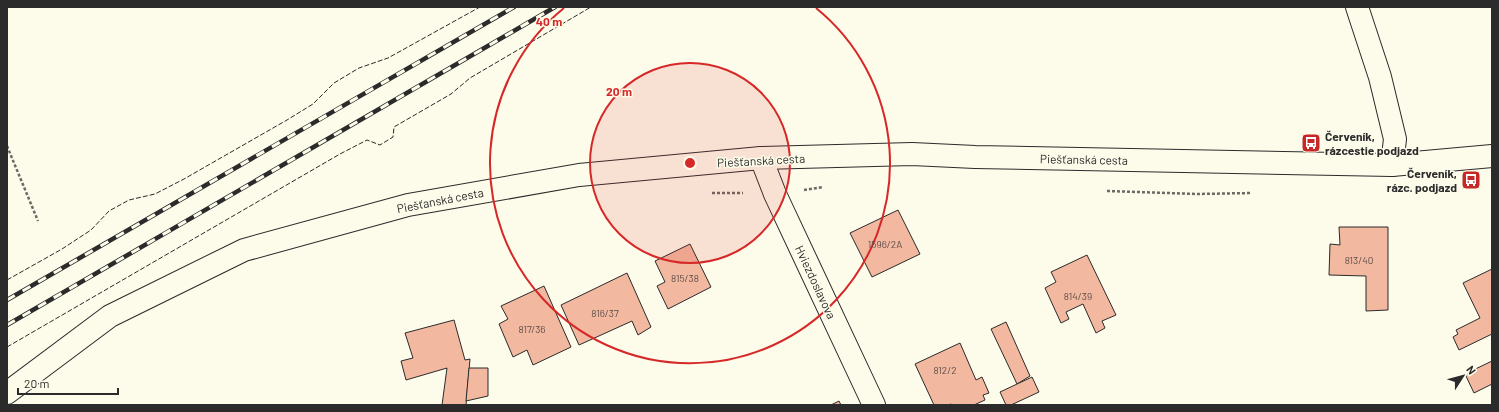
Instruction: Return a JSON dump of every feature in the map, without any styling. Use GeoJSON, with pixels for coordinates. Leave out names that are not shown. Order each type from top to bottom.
{"type":"FeatureCollection","features":[{"type":"Feature","properties":{"kind":"street"},"geometry":{"type":"LineString","coordinates":[[1357,7],[1380,77],[1395,139],[1392,165]]}},
{"type":"Feature","properties":{"kind":"street","name":"Piešťanská cesta"},"geometry":{"type":"LineString","coordinates":[[7,393],[110,316],[244,250],[408,205],[579,174],[761,158],[912,154],[975,157],[1392,165],[1492,156]]}},
{"type":"Feature","properties":{"kind":"street","name":"Hviezdoslavova"},"geometry":{"type":"LineString","coordinates":[[761,158],[774,194],[874,405]]}},
{"type":"Feature","properties":{"kind":"path"},"geometry":{"type":"LineString","coordinates":[[7,146],[38,221]]}},
{"type":"Feature","properties":{"kind":"path"},"geometry":{"type":"LineString","coordinates":[[712,193],[774,194],[828,186]]}},
{"type":"Feature","properties":{"kind":"path"},"geometry":{"type":"LineString","coordinates":[[1103,190],[1198,194],[1260,193]]}},
{"type":"Feature","properties":{"kind":"building"},"geometry":{"type":"Polygon","coordinates":[[[898,210],[920,254],[872,277],[850,233],[898,210]]]}},
{"type":"Feature","properties":{"kind":"building"},"geometry":{"type":"Polygon","coordinates":[[[1339,227],[1388,227],[1388,310],[1366,311],[1366,276],[1329,275],[1330,244],[1340,245],[1339,227]]]}},
{"type":"Feature","properties":{"kind":"building"},"geometry":{"type":"Polygon","coordinates":[[[690,244],[711,287],[668,309],[657,286],[665,282],[655,261],[690,244]]]}},
{"type":"Feature","properties":{"kind":"building"},"geometry":{"type":"Polygon","coordinates":[[[1087,255],[1116,315],[1102,321],[1105,328],[1096,333],[1083,304],[1066,312],[1069,319],[1061,323],[1045,288],[1056,282],[1051,272],[1087,255]]]}},
{"type":"Feature","properties":{"kind":"building"},"geometry":{"type":"Polygon","coordinates":[[[1492,269],[1492,334],[1459,350],[1453,337],[1458,334],[1456,330],[1480,318],[1463,283],[1492,269]]]}},
{"type":"Feature","properties":{"kind":"building"},"geometry":{"type":"Polygon","coordinates":[[[627,273],[651,327],[638,335],[632,321],[579,345],[561,305],[627,273]]]}},
{"type":"Feature","properties":{"kind":"building"},"geometry":{"type":"Polygon","coordinates":[[[544,286],[571,347],[533,365],[527,350],[513,357],[499,324],[508,319],[501,306],[544,286]]]}},
{"type":"Feature","properties":{"kind":"building"},"geometry":{"type":"Polygon","coordinates":[[[454,320],[465,360],[470,359],[466,405],[442,405],[447,368],[406,380],[401,361],[413,358],[405,333],[454,320]]]}},
{"type":"Feature","properties":{"kind":"building"},"geometry":{"type":"Polygon","coordinates":[[[1006,322],[1030,376],[1017,384],[991,329],[1006,322]]]}},
{"type":"Feature","properties":{"kind":"building"},"geometry":{"type":"Polygon","coordinates":[[[960,343],[976,380],[982,377],[989,393],[983,395],[985,400],[974,405],[934,405],[915,364],[960,343]]]}},
{"type":"Feature","properties":{"kind":"building"},"geometry":{"type":"Polygon","coordinates":[[[1492,361],[1492,384],[1474,393],[1465,374],[1492,361]]]}},
{"type":"Feature","properties":{"kind":"building"},"geometry":{"type":"Polygon","coordinates":[[[469,368],[488,368],[488,396],[466,401],[469,368]]]}},
{"type":"Feature","properties":{"kind":"building"},"geometry":{"type":"Polygon","coordinates":[[[1032,377],[1039,392],[1011,405],[1006,405],[1000,392],[1032,377]]]}},
{"type":"Feature","properties":{"kind":"building"},"geometry":{"type":"Polygon","coordinates":[[[839,401],[841,405],[831,405],[839,401]]]}},
{"type":"Feature","properties":{"kind":"railway"},"geometry":{"type":"LineString","coordinates":[[7,300],[514,7]]}},
{"type":"Feature","properties":{"kind":"railway"},"geometry":{"type":"LineString","coordinates":[[7,325],[555,7]]}},
{"type":"Feature","properties":{"kind":"fence"},"geometry":{"type":"LineString","coordinates":[[7,280],[62,249],[91,230],[109,211],[129,200],[155,194],[184,179],[313,104],[334,83],[359,68],[388,58],[480,7]]}},
{"type":"Feature","properties":{"kind":"fence"},"geometry":{"type":"LineString","coordinates":[[7,347],[340,154],[367,140],[380,145],[393,137],[394,127],[451,94],[470,78],[591,7]]}},
{"type":"Feature","properties":{"kind":"place","name":"Červeník, rázcestie podjazd"},"geometry":{"type":"Point","coordinates":[1311,143]}},
{"type":"Feature","properties":{"kind":"place","name":"Červeník, rázc. podjazd"},"geometry":{"type":"Point","coordinates":[1471,180]}}]}
